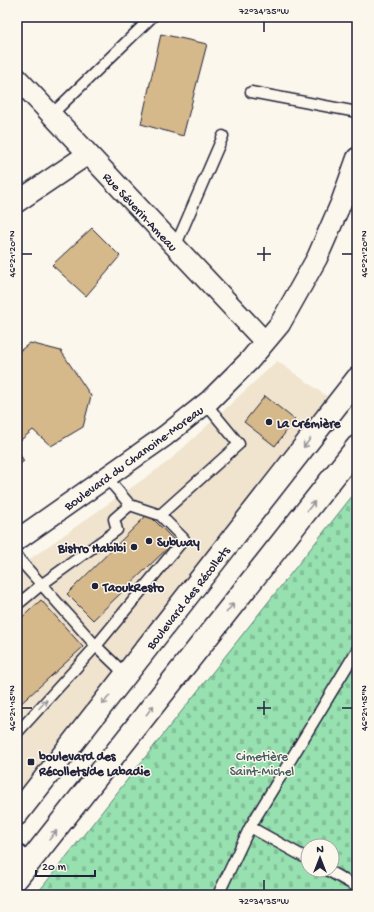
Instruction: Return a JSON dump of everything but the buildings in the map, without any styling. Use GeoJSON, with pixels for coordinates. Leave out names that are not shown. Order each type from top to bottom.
{"type":"FeatureCollection","features":[{"type":"Feature","properties":{"kind":"main road","name":"Boulevard des Récollets"},"geometry":{"type":"LineString","coordinates":[[17,814],[357,379]]}},
{"type":"Feature","properties":{"kind":"main road"},"geometry":{"type":"LineString","coordinates":[[21,866],[357,447]]}},
{"type":"Feature","properties":{"kind":"street","name":"Rue Séverin-Ameau"},"geometry":{"type":"LineString","coordinates":[[17,78],[265,342]]}},
{"type":"Feature","properties":{"kind":"street"},"geometry":{"type":"LineString","coordinates":[[17,202],[88,154]]}},
{"type":"Feature","properties":{"kind":"street","name":"Boulevard du Chanoine-Moreau"},"geometry":{"type":"LineString","coordinates":[[17,540],[108,478],[166,436],[206,404],[238,374],[280,324],[316,258],[341,203],[357,158]]}},
{"type":"Feature","properties":{"kind":"lane"},"geometry":{"type":"LineString","coordinates":[[51,115],[152,17]]}},
{"type":"Feature","properties":{"kind":"lane"},"geometry":{"type":"LineString","coordinates":[[251,92],[357,112]]}},
{"type":"Feature","properties":{"kind":"lane"},"geometry":{"type":"LineString","coordinates":[[175,247],[223,136]]}},
{"type":"Feature","properties":{"kind":"lane"},"geometry":{"type":"LineString","coordinates":[[160,515],[239,444],[206,404]]}},
{"type":"Feature","properties":{"kind":"lane"},"geometry":{"type":"LineString","coordinates":[[17,733],[96,646],[184,539],[160,515],[130,505],[108,478]]}},
{"type":"Feature","properties":{"kind":"lane"},"geometry":{"type":"LineString","coordinates":[[17,605],[41,585],[116,530],[114,519],[130,505]]}},
{"type":"Feature","properties":{"kind":"lane"},"geometry":{"type":"LineString","coordinates":[[17,556],[96,646],[126,675]]}},
{"type":"Feature","properties":{"kind":"lane"},"geometry":{"type":"LineString","coordinates":[[218,895],[250,827],[357,650]]}},
{"type":"Feature","properties":{"kind":"lane"},"geometry":{"type":"LineString","coordinates":[[250,827],[300,855]]}},
{"type":"Feature","properties":{"kind":"lane"},"geometry":{"type":"LineString","coordinates":[[340,877],[357,887]]}},
{"type":"Feature","properties":{"kind":"shaded area"},"geometry":{"type":"Polygon","coordinates":[[[277,361],[331,399],[17,793],[17,568],[169,461],[277,361]]]}},
{"type":"Feature","properties":{"kind":"green space","name":"Cimetière Saint-Michel"},"geometry":{"type":"Polygon","coordinates":[[[357,490],[357,895],[36,895],[357,490]]]}},
{"type":"Feature","properties":{"kind":"place","name":"La Crémière"},"geometry":{"type":"Point","coordinates":[269,422]}},
{"type":"Feature","properties":{"kind":"place","name":"Subway"},"geometry":{"type":"Point","coordinates":[149,541]}},
{"type":"Feature","properties":{"kind":"place","name":"Bistro Habibi"},"geometry":{"type":"Point","coordinates":[134,547]}},
{"type":"Feature","properties":{"kind":"place","name":"TaoukResto"},"geometry":{"type":"Point","coordinates":[95,586]}},
{"type":"Feature","properties":{"kind":"place","name":"boulevard des Récollets/de Labadie"},"geometry":{"type":"Point","coordinates":[31,762]}}]}
